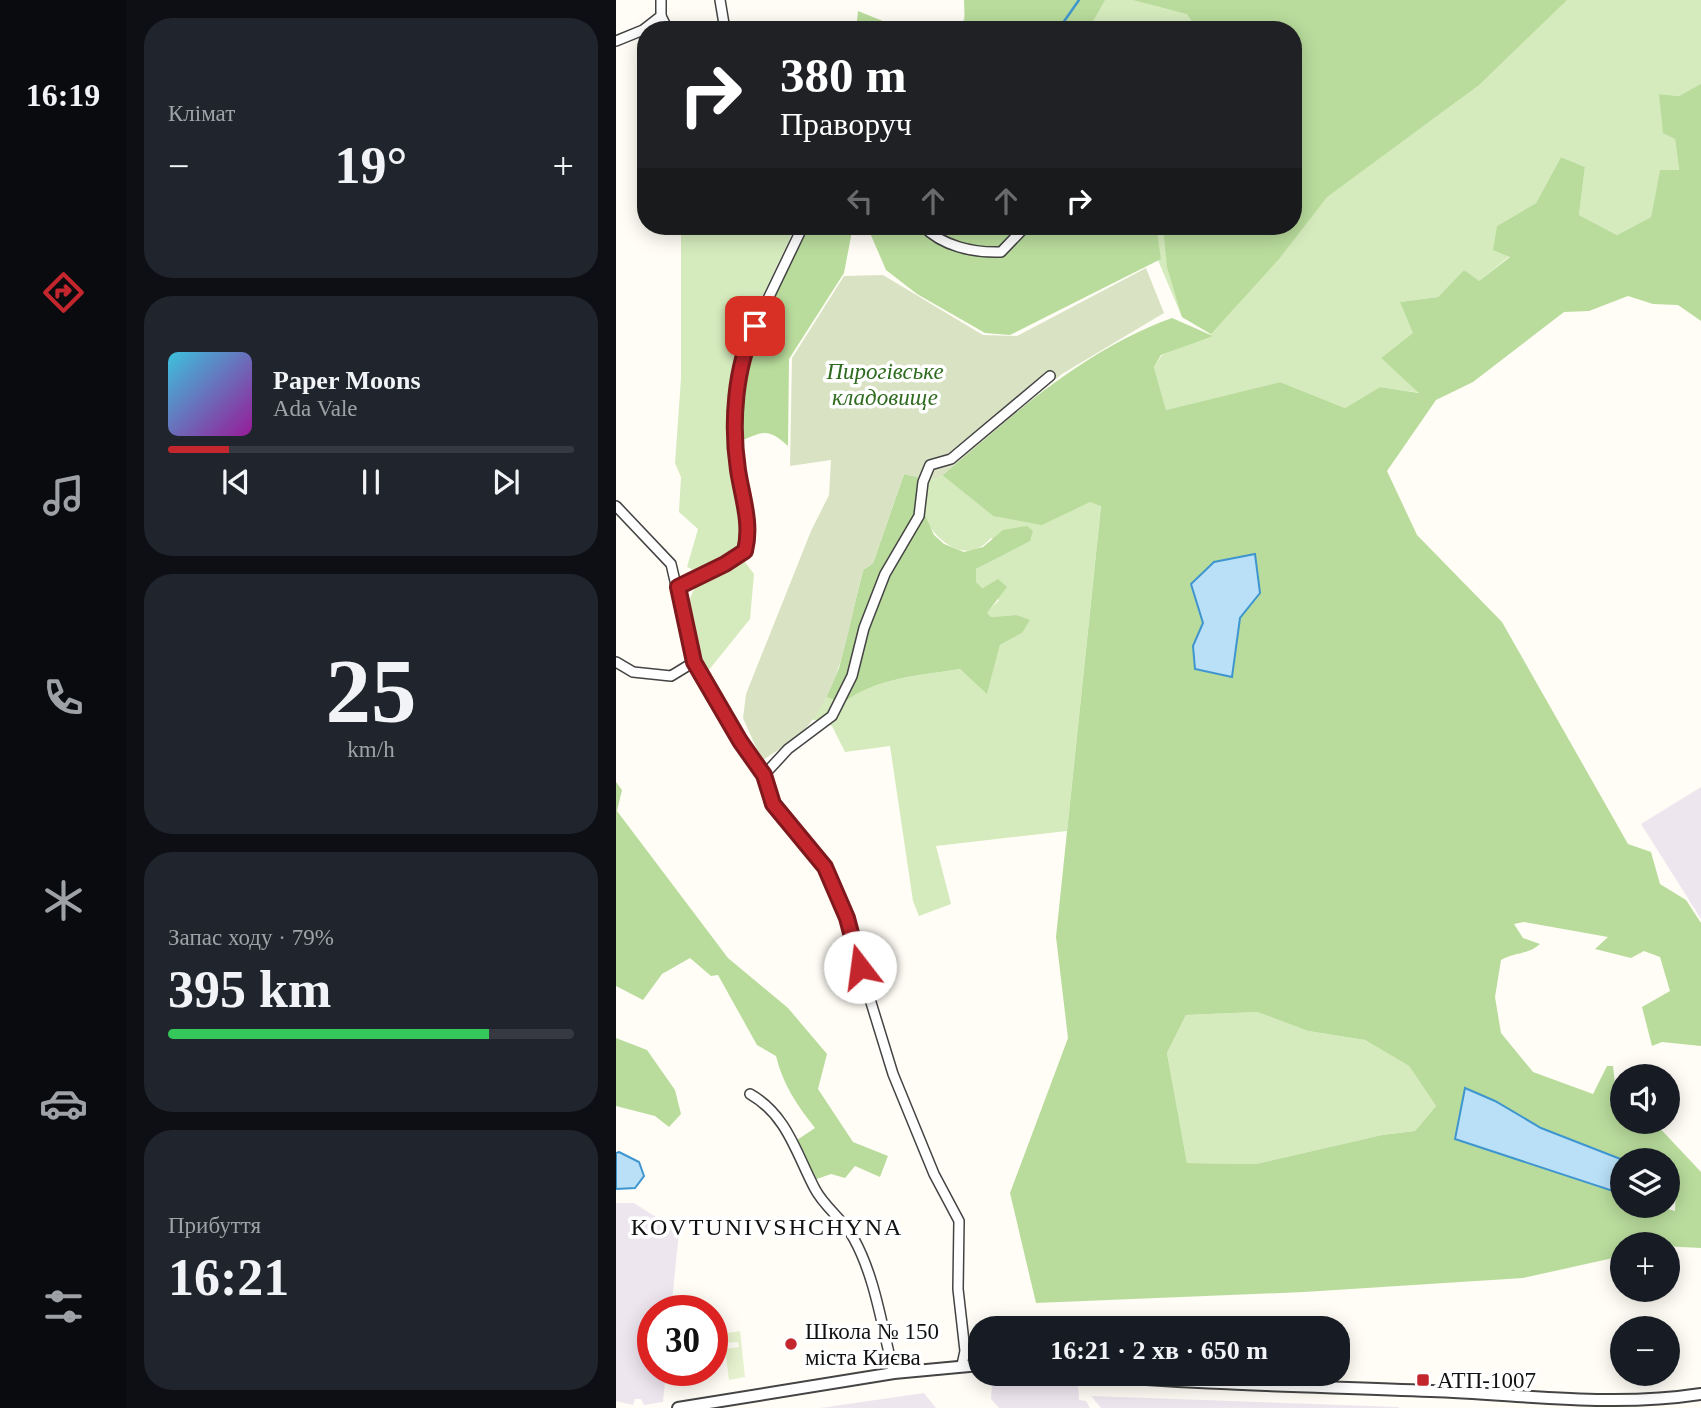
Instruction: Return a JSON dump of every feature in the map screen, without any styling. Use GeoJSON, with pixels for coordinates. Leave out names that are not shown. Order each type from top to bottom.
{"type":"FeatureCollection","features":[{"type":"Feature","properties":{"kind":"street"},"geometry":{"type":"LineString","coordinates":[[661,0],[664,21]]}},
{"type":"Feature","properties":{"kind":"street"},"geometry":{"type":"LineString","coordinates":[[720,0],[724,21]]}},
{"type":"Feature","properties":{"kind":"street"},"geometry":{"type":"LineString","coordinates":[[655,21],[662,16]]}},
{"type":"Feature","properties":{"kind":"street"},"geometry":{"type":"LineString","coordinates":[[616,41],[637,32]]}},
{"type":"Feature","properties":{"kind":"street"},"geometry":{"type":"LineString","coordinates":[[678,587],[745,551],[748,521],[734,438],[743,351],[799,235]]}},
{"type":"Feature","properties":{"kind":"street"},"geometry":{"type":"LineString","coordinates":[[937,235],[954,246],[990,253],[1001,252],[1017,235]]}},
{"type":"Feature","properties":{"kind":"street"},"geometry":{"type":"LineString","coordinates":[[764,775],[788,749],[832,716],[852,676],[864,628],[885,574],[919,516],[923,482],[930,465],[951,459],[1050,376]]}},
{"type":"Feature","properties":{"kind":"street"},"geometry":{"type":"LineString","coordinates":[[616,506],[662,550],[671,564],[694,662],[740,741],[764,775],[773,804],[825,867],[837,892],[893,1074],[934,1174],[959,1222],[958,1289],[965,1351],[962,1365]]}},
{"type":"Feature","properties":{"kind":"street"},"geometry":{"type":"LineString","coordinates":[[616,662],[633,672],[671,676],[694,662]]}},
{"type":"Feature","properties":{"kind":"street"},"geometry":{"type":"LineString","coordinates":[[750,1094],[769,1105],[787,1132],[821,1201],[855,1240],[872,1282],[894,1373]]}},
{"type":"Feature","properties":{"kind":"street"},"geometry":{"type":"LineString","coordinates":[[678,1408],[894,1373],[968,1365]]}},
{"type":"Feature","properties":{"kind":"street"},"geometry":{"type":"LineString","coordinates":[[1295,1386],[1618,1402],[1701,1394]]}},
{"type":"Feature","properties":{"kind":"shaded area"},"geometry":{"type":"Polygon","coordinates":[[[1701,787],[1701,919],[1641,824],[1701,787]]]}},
{"type":"Feature","properties":{"kind":"shaded area"},"geometry":{"type":"Polygon","coordinates":[[[616,1203],[634,1203],[679,1232],[673,1295],[637,1295],[637,1386],[664,1386],[663,1402],[644,1405],[641,1399],[635,1399],[633,1405],[616,1401],[616,1203]]]}},
{"type":"Feature","properties":{"kind":"shaded area"},"geometry":{"type":"Polygon","coordinates":[[[992,1386],[1078,1386],[1079,1400],[1086,1401],[1090,1408],[999,1408],[991,1399],[992,1386]]]}},
{"type":"Feature","properties":{"kind":"shaded area"},"geometry":{"type":"Polygon","coordinates":[[[924,1393],[936,1408],[820,1408],[924,1393]]]}},
{"type":"Feature","properties":{"kind":"shaded area"},"geometry":{"type":"Polygon","coordinates":[[[1091,1396],[1399,1407],[1399,1408],[1101,1408],[1091,1396]]]}},
{"type":"Feature","properties":{"kind":"green space"},"geometry":{"type":"Polygon","coordinates":[[[964,0],[1105,0],[1093,21],[965,21],[964,0]]]}},
{"type":"Feature","properties":{"kind":"green space"},"geometry":{"type":"Polygon","coordinates":[[[970,0],[1701,0],[1701,86],[1679,96],[1659,94],[1675,139],[1679,171],[1660,171],[1651,217],[1617,235],[1579,215],[1585,167],[1561,157],[1536,203],[1497,226],[1510,256],[1478,282],[1464,270],[1438,297],[1401,302],[1414,333],[1381,358],[1421,393],[1380,387],[1345,408],[1280,382],[1166,410],[1154,367],[1162,355],[1212,335],[1182,317],[1155,253],[1138,235],[1302,235],[1302,21],[963,21],[970,0]]]}},
{"type":"Feature","properties":{"kind":"green space"},"geometry":{"type":"Polygon","coordinates":[[[1133,0],[1567,0],[1479,85],[1327,197],[1302,229],[1302,21],[1192,21],[1187,14],[1133,0]]]}},
{"type":"Feature","properties":{"kind":"green space"},"geometry":{"type":"Polygon","coordinates":[[[858,11],[883,21],[857,21],[858,11]]]}},
{"type":"Feature","properties":{"kind":"green space"},"geometry":{"type":"Polygon","coordinates":[[[1701,84],[1701,321],[1678,305],[1653,304],[1628,296],[1589,311],[1564,312],[1473,382],[1436,400],[1387,471],[1417,535],[1502,622],[1628,844],[1651,852],[1660,884],[1686,900],[1701,923],[1701,1046],[1662,1042],[1652,1046],[1642,1007],[1670,991],[1660,957],[1644,951],[1631,958],[1595,949],[1608,937],[1524,922],[1514,924],[1523,938],[1540,944],[1531,950],[1501,960],[1495,997],[1501,1033],[1533,1072],[1593,1094],[1607,1066],[1610,1066],[1610,1134],[1665,1134],[1678,1148],[1610,1148],[1610,1155],[1541,1128],[1495,1101],[1455,1139],[1610,1190],[1610,1218],[1680,1218],[1680,1150],[1701,1172],[1701,1248],[1680,1247],[1680,1232],[1610,1232],[1610,1259],[1523,1278],[1304,1292],[1036,1303],[1010,1193],[1068,1038],[1056,937],[1101,506],[1090,502],[1042,525],[993,516],[942,475],[1023,407],[1079,366],[1139,331],[1172,318],[1213,336],[1161,355],[1154,367],[1166,410],[1280,382],[1345,408],[1380,387],[1419,393],[1381,358],[1413,333],[1400,302],[1438,297],[1464,270],[1479,281],[1510,257],[1493,250],[1497,226],[1536,203],[1561,157],[1585,167],[1579,215],[1617,235],[1651,217],[1660,170],[1679,170],[1675,139],[1663,133],[1659,94],[1679,96],[1701,84]],[[1260,593],[1221,613],[1202,628],[1194,652],[1195,669],[1232,676],[1240,618],[1260,593]],[[1257,1012],[1186,1015],[1167,1053],[1187,1163],[1256,1164],[1382,1135],[1415,1131],[1436,1106],[1409,1066],[1365,1040],[1308,1031],[1257,1012]]]}},
{"type":"Feature","properties":{"kind":"green space"},"geometry":{"type":"Polygon","coordinates":[[[681,235],[792,235],[737,349],[731,424],[745,530],[738,552],[696,571],[687,567],[698,529],[679,512],[681,477],[675,463],[681,379],[681,235]]]}},
{"type":"Feature","properties":{"kind":"green space"},"geometry":{"type":"Polygon","coordinates":[[[805,235],[851,235],[844,273],[789,359],[788,446],[766,433],[741,441],[748,352],[805,235]]]}},
{"type":"Feature","properties":{"kind":"green space"},"geometry":{"type":"Polygon","coordinates":[[[871,235],[1157,235],[1161,259],[1010,335],[985,333],[917,294],[886,270],[871,235]]]}},
{"type":"Feature","properties":{"kind":"green space"},"geometry":{"type":"Polygon","coordinates":[[[1164,235],[1298,235],[1211,334],[1182,317],[1167,267],[1164,235]]]}},
{"type":"Feature","properties":{"kind":"green space","name":"Пирогівське кладовище"},"geometry":{"type":"Polygon","coordinates":[[[1146,268],[1164,313],[1062,374],[943,475],[930,480],[904,474],[873,563],[863,570],[843,653],[829,693],[806,728],[791,742],[762,761],[743,718],[746,694],[811,531],[829,495],[831,460],[790,466],[792,358],[844,276],[883,275],[983,335],[1017,336],[1146,268]]]}},
{"type":"Feature","properties":{"kind":"green space"},"geometry":{"type":"Polygon","coordinates":[[[904,474],[918,477],[916,495],[934,535],[944,544],[964,552],[983,547],[1003,530],[1027,526],[1033,531],[1030,541],[976,569],[976,582],[983,588],[998,579],[1007,587],[987,613],[991,617],[1016,615],[1030,620],[1022,633],[1000,645],[987,694],[960,669],[884,683],[856,694],[843,703],[826,697],[839,668],[863,570],[873,563],[904,474]]]}},
{"type":"Feature","properties":{"kind":"green space"},"geometry":{"type":"Polygon","coordinates":[[[942,475],[993,516],[1090,502],[1101,505],[1067,831],[936,846],[951,904],[919,916],[913,901],[890,746],[845,752],[832,726],[812,719],[826,697],[843,703],[856,694],[885,683],[960,669],[987,693],[1000,645],[1022,633],[1016,615],[991,617],[986,613],[999,600],[976,582],[976,569],[1015,548],[991,538],[979,548],[967,551],[955,548],[934,532],[919,507],[916,494],[918,477],[930,480],[942,475]]]}},
{"type":"Feature","properties":{"kind":"green space"},"geometry":{"type":"Polygon","coordinates":[[[742,558],[754,574],[750,619],[708,671],[700,667],[694,646],[689,624],[689,602],[699,583],[742,558]]]}},
{"type":"Feature","properties":{"kind":"green space"},"geometry":{"type":"Polygon","coordinates":[[[616,782],[622,790],[617,811],[728,958],[788,1008],[827,1054],[818,1089],[853,1142],[888,1156],[880,1177],[855,1166],[845,1178],[831,1174],[814,1180],[794,1142],[815,1128],[791,1094],[776,1056],[757,1045],[718,975],[711,976],[690,958],[662,974],[643,1000],[616,986],[616,782]]]}},
{"type":"Feature","properties":{"kind":"green space"},"geometry":{"type":"Polygon","coordinates":[[[1257,1012],[1308,1031],[1365,1040],[1409,1066],[1436,1106],[1415,1131],[1382,1135],[1256,1164],[1187,1163],[1167,1053],[1186,1015],[1257,1012]]]}},
{"type":"Feature","properties":{"kind":"green space"},"geometry":{"type":"Polygon","coordinates":[[[616,1038],[647,1050],[675,1090],[681,1114],[669,1127],[655,1116],[616,1106],[616,1038]]]}},
{"type":"Feature","properties":{"kind":"green space"},"geometry":{"type":"Polygon","coordinates":[[[740,1331],[745,1377],[729,1380],[728,1349],[739,1347],[738,1342],[728,1343],[728,1333],[740,1331]]]}},
{"type":"Feature","properties":{"kind":"water"},"geometry":{"type":"Polygon","coordinates":[[[1255,554],[1260,593],[1240,618],[1232,677],[1195,669],[1193,646],[1203,623],[1191,584],[1214,562],[1255,554]]]}},
{"type":"Feature","properties":{"kind":"water"},"geometry":{"type":"Polygon","coordinates":[[[1465,1088],[1495,1101],[1541,1128],[1610,1155],[1610,1190],[1455,1139],[1465,1088]]]}},
{"type":"Feature","properties":{"kind":"water"},"geometry":{"type":"Polygon","coordinates":[[[616,1153],[639,1162],[644,1176],[635,1188],[616,1189],[616,1153]]]}},
{"type":"Feature","properties":{"kind":"waterway"},"geometry":{"type":"LineString","coordinates":[[1064,21],[1079,0]]}},
{"type":"Feature","properties":{"kind":"place","name":"Школа № 150 міста Києва"},"geometry":{"type":"Point","coordinates":[791,1344]}},
{"type":"Feature","properties":{"kind":"place","name":"АТП-1007"},"geometry":{"type":"Point","coordinates":[1423,1380]}},
{"type":"Feature","properties":{"kind":"district","name":"KOVTUNIVSHCHYNA"},"geometry":{"type":"Point","coordinates":[767,1227]}},
{"type":"Feature","properties":{"kind":"route"},"geometry":{"type":"LineString","coordinates":[[755,326],[743,351],[734,438],[748,521],[745,551],[678,587],[694,662],[740,741],[764,775],[773,804],[809,851],[825,867],[847,918],[860,967]]}}]}
